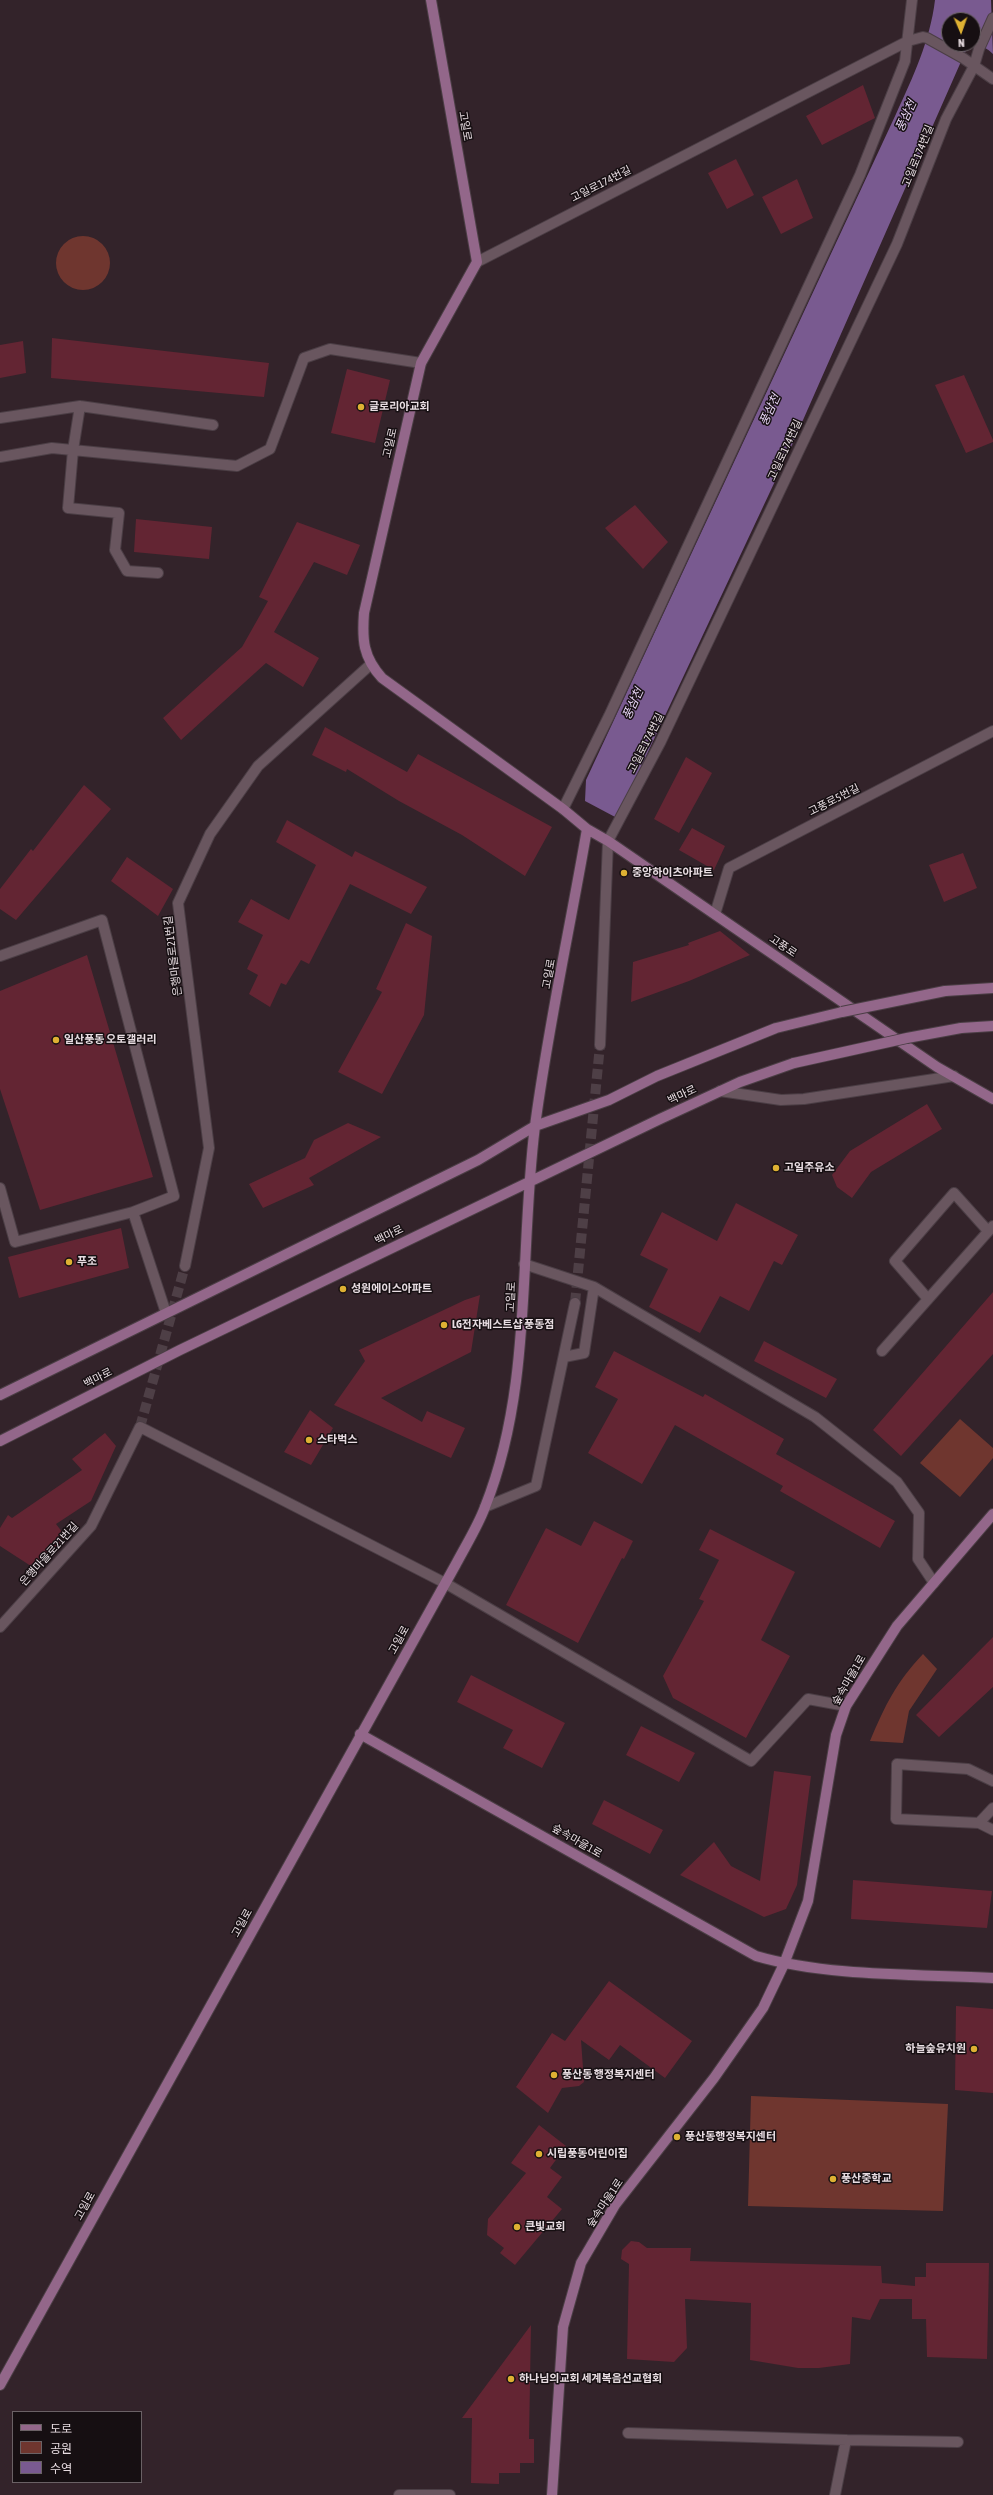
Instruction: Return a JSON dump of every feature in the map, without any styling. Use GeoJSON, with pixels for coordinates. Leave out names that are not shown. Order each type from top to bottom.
{"type":"FeatureCollection","features":[{"type":"Feature","properties":{"kind":"street","name":"고일로"},"geometry":{"type":"LineString","coordinates":[[370,666],[362,632],[364,612],[421,363],[477,262],[430,0]]}},
{"type":"Feature","properties":{"kind":"street"},"geometry":{"type":"LineString","coordinates":[[370,666],[382,678],[563,808],[609,716],[860,175],[905,61],[912,0]]}},
{"type":"Feature","properties":{"kind":"street","name":"고일로174번길"},"geometry":{"type":"LineString","coordinates":[[608,841],[660,743],[896,244],[946,119],[993,18]]}},
{"type":"Feature","properties":{"kind":"street","name":"고일로174번길"},"geometry":{"type":"LineString","coordinates":[[477,262],[908,40],[923,37],[972,64]]}},
{"type":"Feature","properties":{"kind":"street"},"geometry":{"type":"LineString","coordinates":[[972,64],[993,79]]}},
{"type":"Feature","properties":{"kind":"street"},"geometry":{"type":"LineString","coordinates":[[0,457],[52,448],[237,466],[270,449],[304,358],[330,349],[421,363]]}},
{"type":"Feature","properties":{"kind":"street"},"geometry":{"type":"LineString","coordinates":[[80,406],[73,450],[68,508],[120,513],[114,550],[128,571],[158,573]]}},
{"type":"Feature","properties":{"kind":"street"},"geometry":{"type":"LineString","coordinates":[[0,418],[80,406],[213,425]]}},
{"type":"Feature","properties":{"kind":"street","name":"은행마을로21번길"},"geometry":{"type":"LineString","coordinates":[[185,1266],[209,1148],[178,904],[210,834],[258,766],[370,666]]}},
{"type":"Feature","properties":{"kind":"street","name":"고풍로5번길"},"geometry":{"type":"LineString","coordinates":[[716,914],[729,868],[993,731]]}},
{"type":"Feature","properties":{"kind":"street","name":"고풍로"},"geometry":{"type":"LineString","coordinates":[[563,808],[587,829],[608,841],[716,914],[937,1067],[993,1099]]}},
{"type":"Feature","properties":{"kind":"street","name":"고일로"},"geometry":{"type":"LineString","coordinates":[[0,2385],[445,1583],[485,1507],[504,1445],[516,1385],[522,1325],[529,1181],[535,1126],[587,829]]}},
{"type":"Feature","properties":{"kind":"street"},"geometry":{"type":"LineString","coordinates":[[600,1045],[608,841]]}},
{"type":"Feature","properties":{"kind":"street"},"geometry":{"type":"LineString","coordinates":[[0,956],[102,920],[174,1196],[133,1212],[15,1242],[0,1188]]}},
{"type":"Feature","properties":{"kind":"street"},"geometry":{"type":"LineString","coordinates":[[0,1395],[478,1160],[535,1126],[609,1100],[657,1076],[776,1028],[842,1012],[945,991],[993,988]]}},
{"type":"Feature","properties":{"kind":"street","name":"백마로"},"geometry":{"type":"LineString","coordinates":[[0,1441],[187,1346],[529,1181],[720,1091],[794,1063],[907,1038],[961,1028],[993,1026]]}},
{"type":"Feature","properties":{"kind":"street"},"geometry":{"type":"LineString","coordinates":[[720,1091],[781,1100],[804,1099],[954,1076]]}},
{"type":"Feature","properties":{"kind":"street"},"geometry":{"type":"LineString","coordinates":[[882,1351],[991,1228],[954,1193],[895,1260],[928,1299]]}},
{"type":"Feature","properties":{"kind":"street"},"geometry":{"type":"LineString","coordinates":[[133,1212],[166,1313]]}},
{"type":"Feature","properties":{"kind":"street"},"geometry":{"type":"LineString","coordinates":[[524,1264],[594,1287],[816,1418],[897,1482],[919,1513],[918,1559],[934,1583]]}},
{"type":"Feature","properties":{"kind":"street"},"geometry":{"type":"LineString","coordinates":[[564,1357],[584,1353],[594,1287]]}},
{"type":"Feature","properties":{"kind":"street"},"geometry":{"type":"LineString","coordinates":[[485,1507],[536,1486],[575,1303]]}},
{"type":"Feature","properties":{"kind":"street","name":"은행마을로21번길"},"geometry":{"type":"LineString","coordinates":[[0,1627],[91,1526],[140,1427],[445,1583]]}},
{"type":"Feature","properties":{"kind":"street","name":"숲속마을1로"},"geometry":{"type":"LineString","coordinates":[[552,2495],[563,2326],[581,2263],[615,2205],[714,2078],[763,2008],[784,1964],[808,1901],[836,1735],[846,1706],[897,1626],[993,1514]]}},
{"type":"Feature","properties":{"kind":"street"},"geometry":{"type":"LineString","coordinates":[[445,1583],[751,1761],[808,1699],[846,1706]]}},
{"type":"Feature","properties":{"kind":"street","name":"숲속마을1로"},"geometry":{"type":"LineString","coordinates":[[360,1734],[756,1956],[784,1964],[823,1969],[993,1978]]}},
{"type":"Feature","properties":{"kind":"street"},"geometry":{"type":"LineString","coordinates":[[993,1781],[968,1769],[897,1764],[896,1819],[979,1823],[993,1830]]}},
{"type":"Feature","properties":{"kind":"street"},"geometry":{"type":"LineString","coordinates":[[979,1823],[993,1808]]}},
{"type":"Feature","properties":{"kind":"street"},"geometry":{"type":"LineString","coordinates":[[628,2433],[958,2442]]}},
{"type":"Feature","properties":{"kind":"street"},"geometry":{"type":"LineString","coordinates":[[835,2495],[846,2440]]}},
{"type":"Feature","properties":{"kind":"street"},"geometry":{"type":"LineString","coordinates":[[399,2495],[450,2495]]}},
{"type":"Feature","properties":{"kind":"green space"},"geometry":{"type":"Polygon","coordinates":[[[78,236],[88,236],[102,244],[108,253],[110,263],[108,273],[102,282],[88,290],[78,290],[68,285],[61,278],[56,268],[56,258],[61,248],[68,241],[78,236]]]}},
{"type":"Feature","properties":{"kind":"green space"},"geometry":{"type":"Polygon","coordinates":[[[960,1419],[993,1448],[993,1458],[960,1497],[920,1463],[960,1419]]]}},
{"type":"Feature","properties":{"kind":"green space"},"geometry":{"type":"Polygon","coordinates":[[[923,1654],[937,1669],[909,1711],[903,1743],[870,1741],[881,1716],[898,1685],[923,1654]]]}},
{"type":"Feature","properties":{"kind":"green space"},"geometry":{"type":"Polygon","coordinates":[[[751,2096],[948,2104],[943,2211],[748,2206],[751,2096]]]}},
{"type":"Feature","properties":{"kind":"water","name":"풍삼천"},"geometry":{"type":"Polygon","coordinates":[[[935,0],[991,0],[993,54],[981,46],[981,12],[941,12],[941,52],[965,52],[792,445],[617,818],[585,801],[586,780],[902,100],[920,58],[929,30],[935,0]]]}},
{"type":"Feature","properties":{"kind":"building"},"geometry":{"type":"Polygon","coordinates":[[[863,85],[875,118],[822,145],[806,116],[863,85]]]}},
{"type":"Feature","properties":{"kind":"building"},"geometry":{"type":"Polygon","coordinates":[[[736,159],[754,195],[727,209],[708,173],[736,159]]]}},
{"type":"Feature","properties":{"kind":"building"},"geometry":{"type":"Polygon","coordinates":[[[797,179],[813,218],[781,234],[762,197],[797,179]]]}},
{"type":"Feature","properties":{"kind":"building"},"geometry":{"type":"Polygon","coordinates":[[[52,338],[269,363],[264,397],[51,378],[52,338]]]}},
{"type":"Feature","properties":{"kind":"building"},"geometry":{"type":"Polygon","coordinates":[[[23,341],[26,373],[0,378],[0,345],[23,341]]]}},
{"type":"Feature","properties":{"kind":"building","name":"글로리아교회"},"geometry":{"type":"Polygon","coordinates":[[[347,369],[390,380],[375,443],[331,433],[347,369]]]}},
{"type":"Feature","properties":{"kind":"building"},"geometry":{"type":"Polygon","coordinates":[[[964,375],[993,440],[993,442],[966,453],[935,385],[964,375]]]}},
{"type":"Feature","properties":{"kind":"building"},"geometry":{"type":"Polygon","coordinates":[[[635,505],[668,542],[643,569],[605,528],[635,505]]]}},
{"type":"Feature","properties":{"kind":"building"},"geometry":{"type":"Polygon","coordinates":[[[136,519],[212,527],[209,559],[134,552],[136,519]]]}},
{"type":"Feature","properties":{"kind":"building"},"geometry":{"type":"Polygon","coordinates":[[[297,522],[360,545],[347,575],[314,562],[274,632],[319,658],[303,687],[266,663],[181,740],[163,718],[242,647],[268,601],[259,597],[297,522]]]}},
{"type":"Feature","properties":{"kind":"building"},"geometry":{"type":"Polygon","coordinates":[[[325,727],[407,772],[418,754],[552,827],[525,876],[462,835],[399,801],[347,769],[346,772],[312,755],[325,727]]]}},
{"type":"Feature","properties":{"kind":"building"},"geometry":{"type":"Polygon","coordinates":[[[686,757],[712,773],[679,833],[654,819],[686,757]]]}},
{"type":"Feature","properties":{"kind":"building"},"geometry":{"type":"Polygon","coordinates":[[[84,785],[111,809],[16,920],[0,909],[0,889],[31,849],[33,851],[84,785]]]}},
{"type":"Feature","properties":{"kind":"building"},"geometry":{"type":"Polygon","coordinates":[[[287,820],[352,857],[355,851],[427,887],[411,914],[350,884],[309,964],[301,960],[286,985],[281,983],[270,1007],[249,994],[258,975],[247,969],[263,935],[238,922],[251,899],[289,920],[316,865],[276,842],[287,820]]]}},
{"type":"Feature","properties":{"kind":"building"},"geometry":{"type":"Polygon","coordinates":[[[692,828],[725,846],[714,870],[679,850],[692,828]]]}},
{"type":"Feature","properties":{"kind":"building"},"geometry":{"type":"Polygon","coordinates":[[[963,853],[977,888],[944,902],[929,865],[963,853]]]}},
{"type":"Feature","properties":{"kind":"building"},"geometry":{"type":"Polygon","coordinates":[[[127,857],[173,889],[158,916],[111,881],[127,857]]]}},
{"type":"Feature","properties":{"kind":"building"},"geometry":{"type":"Polygon","coordinates":[[[406,923],[432,936],[424,1015],[382,1094],[338,1072],[382,992],[376,989],[406,923]]]}},
{"type":"Feature","properties":{"kind":"building"},"geometry":{"type":"Polygon","coordinates":[[[720,931],[750,955],[689,981],[631,1002],[633,962],[689,945],[688,943],[720,931]]]}},
{"type":"Feature","properties":{"kind":"building","name":"일산풍동 오토갤러리"},"geometry":{"type":"Polygon","coordinates":[[[87,955],[153,1177],[40,1210],[0,1089],[0,991],[87,955]]]}},
{"type":"Feature","properties":{"kind":"building"},"geometry":{"type":"Polygon","coordinates":[[[927,1104],[942,1129],[871,1172],[852,1198],[837,1187],[832,1175],[850,1151],[927,1104]]]}},
{"type":"Feature","properties":{"kind":"building"},"geometry":{"type":"Polygon","coordinates":[[[348,1123],[381,1137],[309,1178],[314,1185],[263,1208],[249,1184],[305,1158],[314,1140],[348,1123]]]}},
{"type":"Feature","properties":{"kind":"building"},"geometry":{"type":"Polygon","coordinates":[[[736,1203],[798,1235],[782,1265],[774,1261],[749,1311],[720,1296],[700,1333],[649,1307],[668,1269],[640,1255],[662,1212],[717,1241],[736,1203]]]}},
{"type":"Feature","properties":{"kind":"building","name":"푸조"},"geometry":{"type":"Polygon","coordinates":[[[121,1228],[129,1268],[19,1298],[8,1257],[121,1228]]]}},
{"type":"Feature","properties":{"kind":"building"},"geometry":{"type":"Polygon","coordinates":[[[993,1292],[993,1354],[901,1456],[873,1430],[993,1292]]]}},
{"type":"Feature","properties":{"kind":"building"},"geometry":{"type":"Polygon","coordinates":[[[480,1295],[471,1352],[381,1398],[422,1422],[427,1411],[465,1428],[451,1458],[334,1405],[365,1361],[359,1350],[465,1300],[480,1295]]]}},
{"type":"Feature","properties":{"kind":"building"},"geometry":{"type":"Polygon","coordinates":[[[764,1341],[837,1379],[826,1398],[754,1361],[764,1341]]]}},
{"type":"Feature","properties":{"kind":"building"},"geometry":{"type":"Polygon","coordinates":[[[614,1351],[703,1397],[705,1394],[784,1439],[776,1454],[895,1521],[880,1548],[780,1491],[783,1486],[675,1425],[642,1484],[588,1453],[618,1399],[595,1387],[614,1351]]]}},
{"type":"Feature","properties":{"kind":"building","name":"스타벅스"},"geometry":{"type":"Polygon","coordinates":[[[310,1410],[333,1428],[311,1465],[284,1452],[310,1410]]]}},
{"type":"Feature","properties":{"kind":"building"},"geometry":{"type":"Polygon","coordinates":[[[105,1433],[116,1446],[91,1501],[56,1524],[66,1537],[34,1568],[0,1546],[0,1528],[8,1515],[12,1518],[82,1470],[72,1459],[105,1433]]]}},
{"type":"Feature","properties":{"kind":"building"},"geometry":{"type":"Polygon","coordinates":[[[594,1521],[633,1541],[624,1559],[622,1558],[578,1643],[506,1605],[546,1528],[581,1546],[594,1521]]]}},
{"type":"Feature","properties":{"kind":"building"},"geometry":{"type":"Polygon","coordinates":[[[710,1529],[795,1572],[761,1640],[790,1656],[746,1738],[673,1698],[663,1676],[704,1601],[699,1599],[719,1560],[699,1550],[710,1529]]]}},
{"type":"Feature","properties":{"kind":"building"},"geometry":{"type":"Polygon","coordinates":[[[993,1637],[993,1687],[939,1737],[916,1715],[993,1637]]]}},
{"type":"Feature","properties":{"kind":"building"},"geometry":{"type":"Polygon","coordinates":[[[471,1675],[565,1723],[542,1768],[503,1748],[513,1730],[457,1702],[471,1675]]]}},
{"type":"Feature","properties":{"kind":"building"},"geometry":{"type":"Polygon","coordinates":[[[641,1726],[695,1753],[679,1782],[626,1755],[641,1726]]]}},
{"type":"Feature","properties":{"kind":"building"},"geometry":{"type":"Polygon","coordinates":[[[774,1771],[811,1776],[797,1885],[786,1909],[764,1917],[680,1875],[714,1842],[731,1866],[760,1881],[774,1771]]]}},
{"type":"Feature","properties":{"kind":"building"},"geometry":{"type":"Polygon","coordinates":[[[604,1800],[663,1830],[650,1854],[592,1824],[604,1800]]]}},
{"type":"Feature","properties":{"kind":"building"},"geometry":{"type":"Polygon","coordinates":[[[853,1880],[992,1891],[987,1928],[851,1919],[853,1880]]]}},
{"type":"Feature","properties":{"kind":"building"},"geometry":{"type":"Polygon","coordinates":[[[609,1981],[692,2041],[665,2078],[620,2045],[609,2060],[581,2040],[584,2082],[579,2086],[562,2088],[548,2113],[516,2087],[552,2033],[565,2041],[609,1981]]]}},
{"type":"Feature","properties":{"kind":"building","name":"하늘숲유치원"},"geometry":{"type":"Polygon","coordinates":[[[956,2006],[993,2009],[993,2093],[955,2090],[956,2006]]]}},
{"type":"Feature","properties":{"kind":"building","name":"큰빛교회"},"geometry":{"type":"Polygon","coordinates":[[[539,2125],[566,2146],[550,2168],[562,2177],[547,2197],[562,2209],[515,2265],[500,2253],[504,2248],[487,2235],[488,2219],[526,2173],[511,2163],[539,2125]]]}},
{"type":"Feature","properties":{"kind":"building"},"geometry":{"type":"Polygon","coordinates":[[[631,2241],[639,2242],[647,2248],[691,2248],[690,2261],[881,2266],[882,2283],[915,2286],[915,2277],[926,2277],[926,2263],[989,2263],[987,2359],[927,2357],[926,2319],[912,2319],[912,2299],[880,2299],[870,2320],[852,2317],[850,2364],[819,2368],[798,2368],[750,2360],[751,2303],[685,2299],[687,2348],[674,2362],[627,2359],[629,2264],[621,2259],[622,2250],[631,2241]]]}},
{"type":"Feature","properties":{"kind":"building"},"geometry":{"type":"Polygon","coordinates":[[[531,2325],[529,2439],[534,2439],[534,2463],[520,2463],[520,2473],[499,2473],[499,2484],[471,2483],[472,2418],[462,2418],[531,2325]]]}},
{"type":"Feature","properties":{"kind":"tunnel"},"geometry":{"type":"LineString","coordinates":[[575,1303],[600,1045]]}},
{"type":"Feature","properties":{"kind":"tunnel"},"geometry":{"type":"LineString","coordinates":[[140,1427],[185,1266]]}},
{"type":"Feature","properties":{"kind":"place","name":"글로리아교회"},"geometry":{"type":"Point","coordinates":[361,407]}},
{"type":"Feature","properties":{"kind":"place","name":"중앙하이츠아파트"},"geometry":{"type":"Point","coordinates":[624,873]}},
{"type":"Feature","properties":{"kind":"place","name":"일산풍동 오토갤러리"},"geometry":{"type":"Point","coordinates":[56,1040]}},
{"type":"Feature","properties":{"kind":"place","name":"고일주유소"},"geometry":{"type":"Point","coordinates":[776,1168]}},
{"type":"Feature","properties":{"kind":"place","name":"푸조"},"geometry":{"type":"Point","coordinates":[69,1262]}},
{"type":"Feature","properties":{"kind":"place","name":"성원에이스아파트"},"geometry":{"type":"Point","coordinates":[343,1289]}},
{"type":"Feature","properties":{"kind":"place","name":"LG전자베스트샵 풍동점"},"geometry":{"type":"Point","coordinates":[444,1325]}},
{"type":"Feature","properties":{"kind":"place","name":"스타벅스"},"geometry":{"type":"Point","coordinates":[309,1440]}},
{"type":"Feature","properties":{"kind":"place","name":"하늘숲유치원"},"geometry":{"type":"Point","coordinates":[974,2049]}},
{"type":"Feature","properties":{"kind":"place","name":"풍산동 행정복지센터"},"geometry":{"type":"Point","coordinates":[554,2075]}},
{"type":"Feature","properties":{"kind":"place","name":"풍산동행정복지센터"},"geometry":{"type":"Point","coordinates":[677,2137]}},
{"type":"Feature","properties":{"kind":"place","name":"시립풍동어린이집"},"geometry":{"type":"Point","coordinates":[539,2154]}},
{"type":"Feature","properties":{"kind":"place","name":"풍산중학교"},"geometry":{"type":"Point","coordinates":[833,2179]}},
{"type":"Feature","properties":{"kind":"place","name":"큰빛교회"},"geometry":{"type":"Point","coordinates":[517,2227]}},
{"type":"Feature","properties":{"kind":"place","name":"하나님의교회 세계복음선교협회"},"geometry":{"type":"Point","coordinates":[511,2379]}}]}
